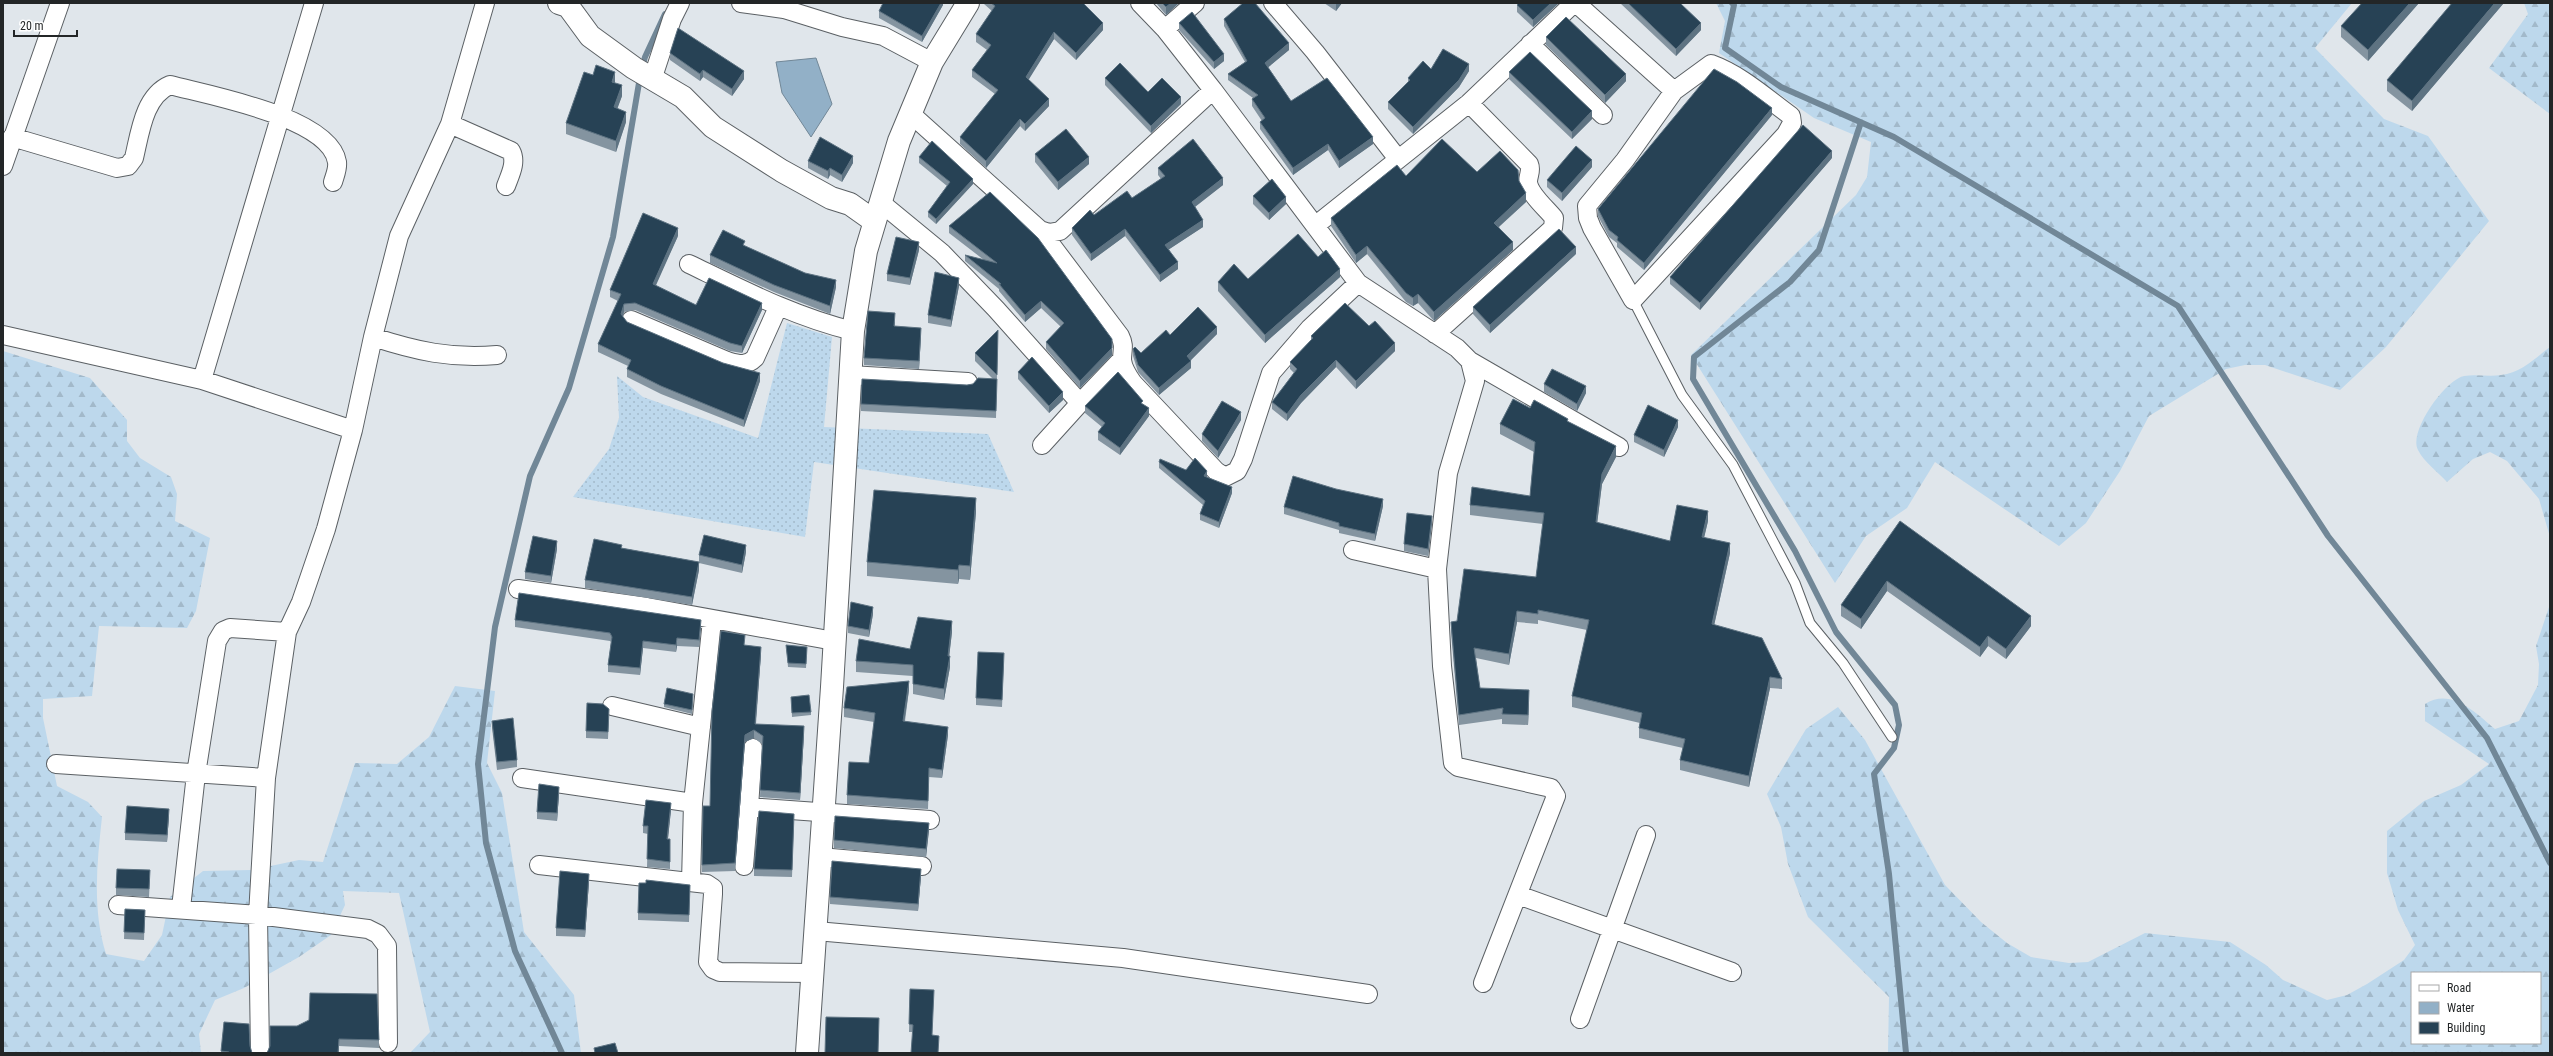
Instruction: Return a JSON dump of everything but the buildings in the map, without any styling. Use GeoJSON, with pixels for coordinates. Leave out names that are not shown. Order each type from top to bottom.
{"type":"FeatureCollection","features":[{"type":"Feature","properties":{"kind":"street"},"geometry":{"type":"LineString","coordinates":[[3,166],[60,3]]}},
{"type":"Feature","properties":{"kind":"street"},"geometry":{"type":"LineString","coordinates":[[202,380],[314,3]]}},
{"type":"Feature","properties":{"kind":"street"},"geometry":{"type":"LineString","coordinates":[[260,1053],[258,915],[266,778],[286,632],[301,602],[313,568],[353,430],[373,337],[399,236],[450,124],[484,3]]}},
{"type":"Feature","properties":{"kind":"street"},"geometry":{"type":"LineString","coordinates":[[559,3],[568,6],[590,36],[644,73],[683,97],[713,127],[747,150],[831,198],[877,211],[942,252],[996,309],[1080,403]]}},
{"type":"Feature","properties":{"kind":"street"},"geometry":{"type":"LineString","coordinates":[[644,73],[680,3]]}},
{"type":"Feature","properties":{"kind":"street"},"geometry":{"type":"LineString","coordinates":[[741,3],[784,9],[842,27],[883,36],[932,62]]}},
{"type":"Feature","properties":{"kind":"street"},"geometry":{"type":"LineString","coordinates":[[807,1053],[816,932],[822,812],[853,331],[866,251],[899,141],[932,62],[968,3]]}},
{"type":"Feature","properties":{"kind":"street"},"geometry":{"type":"LineString","coordinates":[[1140,3],[1164,29],[1213,90],[1316,224],[1358,282],[1457,348],[1470,362],[1619,447]]}},
{"type":"Feature","properties":{"kind":"street"},"geometry":{"type":"LineString","coordinates":[[1164,29],[1195,3]]}},
{"type":"Feature","properties":{"kind":"street"},"geometry":{"type":"LineString","coordinates":[[1273,3],[1315,52],[1398,159]]}},
{"type":"Feature","properties":{"kind":"street"},"geometry":{"type":"LineString","coordinates":[[1316,224],[1469,103],[1575,3],[1674,91]]}},
{"type":"Feature","properties":{"kind":"street"},"geometry":{"type":"LineString","coordinates":[[1530,44],[1603,115]]}},
{"type":"Feature","properties":{"kind":"street"},"geometry":{"type":"LineString","coordinates":[[1711,64],[1728,70],[1791,116],[1792,123],[1786,134],[1633,300],[1592,228],[1588,218],[1587,206],[1625,160],[1674,91],[1711,64]]}},
{"type":"Feature","properties":{"kind":"street"},"geometry":{"type":"LineString","coordinates":[[12,137],[117,168],[128,166],[134,158],[152,98],[162,88],[170,85],[281,114],[318,137],[335,154],[337,171],[333,182]]}},
{"type":"Feature","properties":{"kind":"street"},"geometry":{"type":"LineString","coordinates":[[1040,230],[1049,233],[1060,232],[1213,90]]}},
{"type":"Feature","properties":{"kind":"street"},"geometry":{"type":"LineString","coordinates":[[1435,334],[1553,228],[1554,222],[1554,218],[1530,190],[1528,183],[1531,169],[1529,164],[1469,103]]}},
{"type":"Feature","properties":{"kind":"street"},"geometry":{"type":"LineString","coordinates":[[911,114],[1040,230],[1120,336],[1124,345],[1122,359],[1125,371],[1133,383],[1216,471],[1228,477],[1237,471],[1243,459],[1271,373],[1310,328],[1358,282]]}},
{"type":"Feature","properties":{"kind":"street"},"geometry":{"type":"LineString","coordinates":[[450,124],[512,151],[514,156],[513,167],[506,186]]}},
{"type":"Feature","properties":{"kind":"street"},"geometry":{"type":"LineString","coordinates":[[689,264],[778,307],[823,324],[853,331]]}},
{"type":"Feature","properties":{"kind":"street"},"geometry":{"type":"LineString","coordinates":[[631,320],[727,361],[741,365],[750,363],[755,358],[778,307]]}},
{"type":"Feature","properties":{"kind":"street"},"geometry":{"type":"LineString","coordinates":[[3,335],[202,380],[353,430]]}},
{"type":"Feature","properties":{"kind":"street"},"geometry":{"type":"LineString","coordinates":[[373,337],[419,352],[461,356],[497,355]]}},
{"type":"Feature","properties":{"kind":"street"},"geometry":{"type":"LineString","coordinates":[[1042,445],[1122,359]]}},
{"type":"Feature","properties":{"kind":"street"},"geometry":{"type":"LineString","coordinates":[[1470,362],[1475,381],[1448,473],[1437,569],[1442,666],[1453,762],[1458,767],[1551,788],[1556,796],[1484,983]]}},
{"type":"Feature","properties":{"kind":"street"},"geometry":{"type":"LineString","coordinates":[[850,376],[968,382]]}},
{"type":"Feature","properties":{"kind":"street"},"geometry":{"type":"LineString","coordinates":[[1353,550],[1437,569]]}},
{"type":"Feature","properties":{"kind":"street"},"geometry":{"type":"LineString","coordinates":[[518,589],[647,607],[834,641]]}},
{"type":"Feature","properties":{"kind":"street"},"geometry":{"type":"LineString","coordinates":[[691,882],[693,803],[712,620]]}},
{"type":"Feature","properties":{"kind":"street"},"geometry":{"type":"LineString","coordinates":[[181,908],[196,774],[217,640],[230,628],[286,632]]}},
{"type":"Feature","properties":{"kind":"street"},"geometry":{"type":"LineString","coordinates":[[612,706],[701,727]]}},
{"type":"Feature","properties":{"kind":"street"},"geometry":{"type":"LineString","coordinates":[[744,866],[753,748]]}},
{"type":"Feature","properties":{"kind":"street"},"geometry":{"type":"LineString","coordinates":[[56,764],[266,778]]}},
{"type":"Feature","properties":{"kind":"street"},"geometry":{"type":"LineString","coordinates":[[522,778],[693,803]]}},
{"type":"Feature","properties":{"kind":"street"},"geometry":{"type":"LineString","coordinates":[[749,807],[930,820]]}},
{"type":"Feature","properties":{"kind":"street"},"geometry":{"type":"LineString","coordinates":[[1580,1019],[1646,835]]}},
{"type":"Feature","properties":{"kind":"street"},"geometry":{"type":"LineString","coordinates":[[820,857],[922,866]]}},
{"type":"Feature","properties":{"kind":"street"},"geometry":{"type":"LineString","coordinates":[[539,865],[707,884],[713,888],[708,962],[713,969],[720,972],[813,973]]}},
{"type":"Feature","properties":{"kind":"street"},"geometry":{"type":"LineString","coordinates":[[1518,895],[1732,972]]}},
{"type":"Feature","properties":{"kind":"street"},"geometry":{"type":"LineString","coordinates":[[118,905],[181,908],[258,915],[368,929],[378,934],[387,946],[388,1043]]}},
{"type":"Feature","properties":{"kind":"street"},"geometry":{"type":"LineString","coordinates":[[816,932],[1124,958],[1368,994]]}},
{"type":"Feature","properties":{"kind":"lane"},"geometry":{"type":"LineString","coordinates":[[1633,300],[1682,395],[1733,465],[1795,583],[1810,623],[1843,663],[1892,737]]}},
{"type":"Feature","properties":{"kind":"green space"},"geometry":{"type":"Polygon","coordinates":[[[1716,3],[2352,3],[2315,48],[2384,119],[2428,136],[2489,221],[2386,347],[2340,390],[2265,365],[2245,365],[2226,369],[2149,416],[2120,471],[2086,523],[2059,546],[1935,462],[1907,508],[1866,536],[1835,583],[1691,355],[1856,195],[1867,177],[1871,142],[1814,118],[1719,53],[1725,21],[1716,3]]]}},
{"type":"Feature","properties":{"kind":"green space"},"geometry":{"type":"Polygon","coordinates":[[[2524,3],[2550,3],[2550,114],[2489,68],[2528,14],[2524,3]]]}},
{"type":"Feature","properties":{"kind":"green space"},"geometry":{"type":"Polygon","coordinates":[[[787,323],[832,337],[824,427],[988,434],[1014,492],[814,462],[805,537],[573,497],[609,449],[619,418],[617,376],[643,397],[758,438],[787,323]]]}},
{"type":"Feature","properties":{"kind":"green space"},"geometry":{"type":"Polygon","coordinates":[[[2550,347],[2550,537],[2539,499],[2507,461],[2490,452],[2473,459],[2447,482],[2424,459],[2418,450],[2416,442],[2418,431],[2430,408],[2438,396],[2456,380],[2469,375],[2496,376],[2508,374],[2521,368],[2550,347]]]}},
{"type":"Feature","properties":{"kind":"green space"},"geometry":{"type":"Polygon","coordinates":[[[3,351],[90,378],[127,420],[127,441],[140,458],[171,477],[177,494],[175,521],[210,538],[196,611],[187,628],[99,626],[92,696],[43,699],[43,718],[57,786],[88,802],[102,817],[97,869],[97,903],[106,954],[144,961],[162,935],[170,897],[203,871],[251,870],[299,860],[323,862],[355,763],[397,764],[429,737],[455,686],[495,691],[487,763],[502,793],[524,932],[574,995],[581,1053],[410,1053],[430,1032],[399,893],[343,891],[345,905],[331,935],[299,957],[244,988],[215,1000],[199,1034],[201,1053],[3,1053],[3,351]]]}},
{"type":"Feature","properties":{"kind":"green space"},"geometry":{"type":"Polygon","coordinates":[[[2550,604],[2550,1053],[1888,1053],[1889,997],[1808,917],[1788,864],[1781,827],[1767,794],[1806,729],[1838,707],[1865,740],[1945,885],[1981,922],[2007,943],[2031,957],[2069,963],[2088,962],[2145,933],[2230,942],[2266,965],[2283,980],[2327,1000],[2347,995],[2367,984],[2404,960],[2415,945],[2398,910],[2387,873],[2387,831],[2424,801],[2461,785],[2489,764],[2425,721],[2425,704],[2444,698],[2454,700],[2463,704],[2480,716],[2495,729],[2519,721],[2538,685],[2539,664],[2536,646],[2550,604]]]}},
{"type":"Feature","properties":{"kind":"water"},"geometry":{"type":"Polygon","coordinates":[[[816,58],[832,104],[811,137],[782,93],[776,62],[816,58]]]}},
{"type":"Feature","properties":{"kind":"waterway"},"geometry":{"type":"LineString","coordinates":[[1732,3],[1734,5],[1725,48],[1781,87],[1894,137],[2178,306],[2328,536],[2487,738],[2550,863]]}},
{"type":"Feature","properties":{"kind":"waterway"},"geometry":{"type":"LineString","coordinates":[[642,68],[645,57],[665,14]]}},
{"type":"Feature","properties":{"kind":"waterway"},"geometry":{"type":"LineString","coordinates":[[562,1053],[515,951],[486,843],[478,764],[495,627],[530,476],[569,388],[613,237],[640,77]]}},
{"type":"Feature","properties":{"kind":"waterway"},"geometry":{"type":"LineString","coordinates":[[1861,122],[1819,250],[1790,282],[1694,357],[1693,379],[1795,551],[1836,632],[1895,705],[1899,725],[1894,748],[1874,774],[1889,874],[1906,1053]]}}]}
